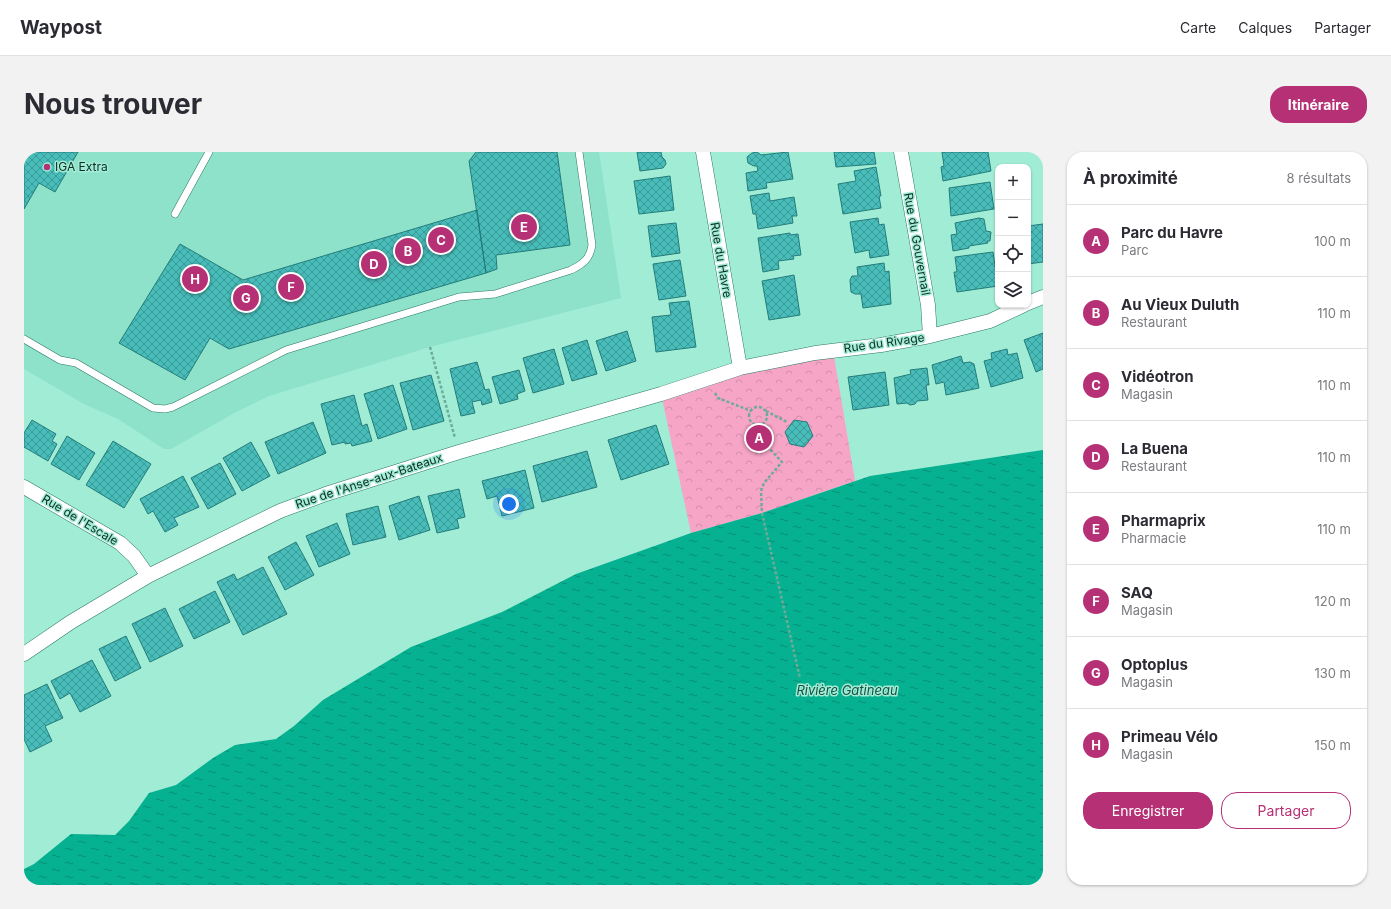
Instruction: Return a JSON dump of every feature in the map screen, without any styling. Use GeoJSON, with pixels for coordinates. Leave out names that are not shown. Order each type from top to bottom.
{"type":"FeatureCollection","features":[{"type":"Feature","properties":{"kind":"street","name":"Rue du Havre"},"geometry":{"type":"LineString","coordinates":[[703,152],[740,368]]}},
{"type":"Feature","properties":{"kind":"street","name":"Rue du Gouvernail"},"geometry":{"type":"LineString","coordinates":[[901,152],[928,305],[930,336]]}},
{"type":"Feature","properties":{"kind":"street"},"geometry":{"type":"LineString","coordinates":[[1031,302],[1043,297]]}},
{"type":"Feature","properties":{"kind":"street","name":"Rue du Rivage"},"geometry":{"type":"LineString","coordinates":[[740,368],[815,353],[881,345],[930,336],[990,320],[1017,308]]}},
{"type":"Feature","properties":{"kind":"street","name":"Rue de l'Anse-aux-Bateaux"},"geometry":{"type":"LineString","coordinates":[[24,654],[71,622],[148,576],[280,511],[326,494],[459,452],[706,380],[740,368]]}},
{"type":"Feature","properties":{"kind":"street","name":"Rue de l'Escale"},"geometry":{"type":"LineString","coordinates":[[24,487],[120,543],[134,556],[148,576]]}},
{"type":"Feature","properties":{"kind":"lane"},"geometry":{"type":"LineString","coordinates":[[175,214],[209,152]]}},
{"type":"Feature","properties":{"kind":"lane"},"geometry":{"type":"LineString","coordinates":[[24,339],[60,360],[76,363],[153,408],[166,409],[173,407],[286,350],[459,297],[495,294],[571,270],[583,264],[591,253],[592,245],[579,152]]}},
{"type":"Feature","properties":{"kind":"path"},"geometry":{"type":"LineString","coordinates":[[430,347],[459,452]]}},
{"type":"Feature","properties":{"kind":"path"},"geometry":{"type":"LineString","coordinates":[[706,380],[718,398],[751,411],[760,407],[787,422]]}},
{"type":"Feature","properties":{"kind":"path"},"geometry":{"type":"LineString","coordinates":[[751,411],[750,420],[756,425],[758,435],[782,462],[767,479],[761,491],[762,513],[800,678]]}},
{"type":"Feature","properties":{"kind":"path"},"geometry":{"type":"LineString","coordinates":[[756,425],[761,425],[767,420],[766,411]]}},
{"type":"Feature","properties":{"kind":"shaded area"},"geometry":{"type":"Polygon","coordinates":[[[24,152],[599,152],[621,298],[430,347],[269,396],[236,412],[171,449],[164,449],[118,419],[84,404],[24,369],[24,152]]]}},
{"type":"Feature","properties":{"kind":"green space"},"geometry":{"type":"Polygon","coordinates":[[[833,350],[855,481],[762,513],[691,533],[661,394],[833,350]]]}},
{"type":"Feature","properties":{"kind":"water","name":"Rivière Gatineau"},"geometry":{"type":"Polygon","coordinates":[[[1043,450],[1043,885],[24,885],[24,869],[34,864],[71,834],[115,835],[129,821],[149,793],[176,785],[213,758],[235,745],[276,739],[294,726],[323,700],[411,647],[502,612],[576,574],[691,533],[762,513],[870,476],[1043,450]]]}},
{"type":"Feature","properties":{"kind":"building","name":"IGA Extra"},"geometry":{"type":"Polygon","coordinates":[[[24,152],[78,152],[55,192],[39,183],[24,209],[24,152]]]}},
{"type":"Feature","properties":{"kind":"building"},"geometry":{"type":"Polygon","coordinates":[[[476,152],[557,152],[570,245],[496,255],[497,269],[486,273],[469,161],[476,152]]]}},
{"type":"Feature","properties":{"kind":"building"},"geometry":{"type":"Polygon","coordinates":[[[637,152],[661,152],[666,164],[663,168],[640,171],[637,152]]]}},
{"type":"Feature","properties":{"kind":"building"},"geometry":{"type":"Polygon","coordinates":[[[757,152],[761,155],[788,152],[793,179],[766,183],[767,188],[748,191],[746,173],[758,171],[757,166],[748,163],[747,157],[752,153],[757,152]]]}},
{"type":"Feature","properties":{"kind":"building"},"geometry":{"type":"Polygon","coordinates":[[[834,152],[874,152],[876,164],[836,167],[834,152]]]}},
{"type":"Feature","properties":{"kind":"building"},"geometry":{"type":"Polygon","coordinates":[[[942,152],[988,152],[991,171],[943,181],[941,167],[944,166],[942,152]]]}},
{"type":"Feature","properties":{"kind":"building"},"geometry":{"type":"Polygon","coordinates":[[[876,167],[881,196],[879,196],[881,208],[843,214],[838,184],[856,181],[854,171],[876,167]]]}},
{"type":"Feature","properties":{"kind":"building"},"geometry":{"type":"Polygon","coordinates":[[[670,176],[674,210],[639,214],[634,181],[670,176]]]}},
{"type":"Feature","properties":{"kind":"building"},"geometry":{"type":"Polygon","coordinates":[[[990,182],[994,209],[951,216],[949,188],[990,182]]]}},
{"type":"Feature","properties":{"kind":"building"},"geometry":{"type":"Polygon","coordinates":[[[769,193],[770,201],[794,197],[797,216],[792,216],[793,223],[758,229],[756,214],[753,214],[750,196],[769,193]]]}},
{"type":"Feature","properties":{"kind":"building"},"geometry":{"type":"Polygon","coordinates":[[[477,210],[486,273],[229,349],[210,338],[185,380],[119,343],[180,244],[243,280],[477,210]]]}},
{"type":"Feature","properties":{"kind":"building"},"geometry":{"type":"Polygon","coordinates":[[[878,218],[879,225],[884,224],[889,255],[870,258],[869,250],[855,253],[850,222],[878,218]]]}},
{"type":"Feature","properties":{"kind":"building"},"geometry":{"type":"Polygon","coordinates":[[[979,218],[984,219],[986,231],[991,232],[990,241],[987,241],[988,243],[969,246],[969,248],[953,251],[951,235],[957,234],[955,223],[979,218]]]}},
{"type":"Feature","properties":{"kind":"building"},"geometry":{"type":"Polygon","coordinates":[[[676,223],[680,253],[652,257],[648,226],[676,223]]]}},
{"type":"Feature","properties":{"kind":"building"},"geometry":{"type":"Polygon","coordinates":[[[1043,224],[1043,262],[1031,264],[1031,226],[1043,224]]]}},
{"type":"Feature","properties":{"kind":"building"},"geometry":{"type":"Polygon","coordinates":[[[790,233],[790,235],[798,234],[801,255],[793,256],[794,259],[778,261],[779,269],[763,272],[758,238],[790,233]]]}},
{"type":"Feature","properties":{"kind":"building"},"geometry":{"type":"Polygon","coordinates":[[[993,252],[995,266],[995,286],[957,292],[954,272],[957,272],[955,257],[993,252]]]}},
{"type":"Feature","properties":{"kind":"building"},"geometry":{"type":"Polygon","coordinates":[[[680,260],[686,296],[659,300],[653,264],[680,260]]]}},
{"type":"Feature","properties":{"kind":"building"},"geometry":{"type":"Polygon","coordinates":[[[884,263],[885,272],[889,271],[891,304],[863,308],[861,294],[851,292],[850,280],[852,276],[858,276],[857,267],[884,263]]]}},
{"type":"Feature","properties":{"kind":"building"},"geometry":{"type":"Polygon","coordinates":[[[794,275],[800,315],[769,320],[762,281],[794,275]]]}},
{"type":"Feature","properties":{"kind":"building"},"geometry":{"type":"Polygon","coordinates":[[[689,301],[696,347],[656,352],[652,317],[671,315],[669,303],[689,301]]]}},
{"type":"Feature","properties":{"kind":"building"},"geometry":{"type":"Polygon","coordinates":[[[627,331],[636,361],[606,371],[596,341],[627,331]]]}},
{"type":"Feature","properties":{"kind":"building"},"geometry":{"type":"Polygon","coordinates":[[[1043,333],[1043,369],[1036,372],[1024,340],[1043,333]]]}},
{"type":"Feature","properties":{"kind":"building"},"geometry":{"type":"Polygon","coordinates":[[[587,340],[597,374],[572,381],[562,348],[587,340]]]}},
{"type":"Feature","properties":{"kind":"building"},"geometry":{"type":"Polygon","coordinates":[[[554,349],[564,384],[533,393],[523,358],[554,349]]]}},
{"type":"Feature","properties":{"kind":"building"},"geometry":{"type":"Polygon","coordinates":[[[1007,349],[1008,355],[1017,353],[1023,378],[991,387],[984,361],[992,359],[991,353],[1007,349]]]}},
{"type":"Feature","properties":{"kind":"building"},"geometry":{"type":"Polygon","coordinates":[[[961,356],[963,363],[970,362],[974,364],[979,388],[946,395],[944,382],[936,384],[932,365],[961,356]]]}},
{"type":"Feature","properties":{"kind":"building"},"geometry":{"type":"Polygon","coordinates":[[[477,362],[485,390],[489,389],[492,402],[482,405],[481,400],[472,402],[475,413],[461,416],[450,369],[477,362]]]}},
{"type":"Feature","properties":{"kind":"building"},"geometry":{"type":"Polygon","coordinates":[[[927,368],[929,385],[926,385],[928,400],[917,401],[915,404],[910,405],[907,403],[897,404],[894,378],[911,374],[910,370],[927,368]]]}},
{"type":"Feature","properties":{"kind":"building"},"geometry":{"type":"Polygon","coordinates":[[[519,370],[525,391],[517,394],[518,399],[500,404],[492,377],[519,370]]]}},
{"type":"Feature","properties":{"kind":"building"},"geometry":{"type":"Polygon","coordinates":[[[885,372],[889,405],[853,410],[848,377],[885,372]]]}},
{"type":"Feature","properties":{"kind":"building"},"geometry":{"type":"Polygon","coordinates":[[[431,375],[444,421],[413,430],[400,383],[431,375]]]}},
{"type":"Feature","properties":{"kind":"building"},"geometry":{"type":"Polygon","coordinates":[[[393,385],[407,429],[378,439],[364,394],[393,385]]]}},
{"type":"Feature","properties":{"kind":"building"},"geometry":{"type":"Polygon","coordinates":[[[354,395],[362,426],[367,424],[372,441],[352,446],[351,443],[345,444],[345,442],[332,445],[321,404],[354,395]]]}},
{"type":"Feature","properties":{"kind":"building"},"geometry":{"type":"Polygon","coordinates":[[[32,420],[56,434],[52,441],[57,444],[48,461],[24,447],[24,433],[32,420]]]}},
{"type":"Feature","properties":{"kind":"building"},"geometry":{"type":"Polygon","coordinates":[[[794,420],[807,422],[813,436],[804,447],[790,444],[785,432],[794,420]]]}},
{"type":"Feature","properties":{"kind":"building"},"geometry":{"type":"Polygon","coordinates":[[[313,422],[326,453],[278,474],[265,442],[313,422]]]}},
{"type":"Feature","properties":{"kind":"building"},"geometry":{"type":"Polygon","coordinates":[[[656,425],[669,464],[621,480],[608,440],[656,425]]]}},
{"type":"Feature","properties":{"kind":"building"},"geometry":{"type":"Polygon","coordinates":[[[67,436],[95,453],[79,480],[51,464],[67,436]]]}},
{"type":"Feature","properties":{"kind":"building"},"geometry":{"type":"Polygon","coordinates":[[[113,441],[151,464],[124,508],[86,485],[113,441]]]}},
{"type":"Feature","properties":{"kind":"building"},"geometry":{"type":"Polygon","coordinates":[[[251,442],[270,476],[242,491],[223,458],[251,442]]]}},
{"type":"Feature","properties":{"kind":"building"},"geometry":{"type":"Polygon","coordinates":[[[587,451],[597,487],[542,502],[533,466],[587,451]]]}},
{"type":"Feature","properties":{"kind":"building"},"geometry":{"type":"Polygon","coordinates":[[[220,463],[236,494],[208,509],[191,478],[220,463]]]}},
{"type":"Feature","properties":{"kind":"building"},"geometry":{"type":"Polygon","coordinates":[[[525,470],[534,508],[502,516],[497,496],[487,499],[482,481],[525,470]]]}},
{"type":"Feature","properties":{"kind":"building"},"geometry":{"type":"Polygon","coordinates":[[[183,476],[199,507],[174,518],[178,525],[165,532],[153,511],[148,514],[140,499],[183,476]]]}},
{"type":"Feature","properties":{"kind":"building"},"geometry":{"type":"Polygon","coordinates":[[[459,489],[465,517],[457,519],[459,528],[437,533],[428,496],[459,489]]]}},
{"type":"Feature","properties":{"kind":"building"},"geometry":{"type":"Polygon","coordinates":[[[419,496],[430,530],[399,540],[389,506],[419,496]]]}},
{"type":"Feature","properties":{"kind":"building"},"geometry":{"type":"Polygon","coordinates":[[[378,506],[386,537],[353,545],[346,514],[378,506]]]}},
{"type":"Feature","properties":{"kind":"building"},"geometry":{"type":"Polygon","coordinates":[[[337,523],[350,554],[319,567],[306,536],[337,523]]]}},
{"type":"Feature","properties":{"kind":"building"},"geometry":{"type":"Polygon","coordinates":[[[296,542],[314,575],[285,590],[268,557],[296,542]]]}},
{"type":"Feature","properties":{"kind":"building"},"geometry":{"type":"Polygon","coordinates":[[[263,567],[287,614],[243,635],[217,582],[234,574],[237,580],[263,567]]]}},
{"type":"Feature","properties":{"kind":"building"},"geometry":{"type":"Polygon","coordinates":[[[215,591],[230,622],[194,639],[179,609],[215,591]]]}},
{"type":"Feature","properties":{"kind":"building"},"geometry":{"type":"Polygon","coordinates":[[[165,608],[183,646],[150,662],[132,624],[165,608]]]}},
{"type":"Feature","properties":{"kind":"building"},"geometry":{"type":"Polygon","coordinates":[[[126,636],[141,668],[115,681],[99,649],[126,636]]]}},
{"type":"Feature","properties":{"kind":"building"},"geometry":{"type":"Polygon","coordinates":[[[92,660],[111,696],[80,712],[70,693],[60,699],[51,681],[92,660]]]}},
{"type":"Feature","properties":{"kind":"building"},"geometry":{"type":"Polygon","coordinates":[[[47,684],[63,718],[45,726],[52,741],[30,752],[24,739],[24,695],[47,684]]]}},
{"type":"Feature","properties":{"kind":"place","name":"IGA Extra"},"geometry":{"type":"Point","coordinates":[47,167]}},
{"type":"Feature","properties":{"kind":"place","name":"Pharmaprix"},"geometry":{"type":"Point","coordinates":[524,227]}},
{"type":"Feature","properties":{"kind":"place","name":"Vidéotron"},"geometry":{"type":"Point","coordinates":[441,240]}},
{"type":"Feature","properties":{"kind":"place","name":"Au Vieux Duluth"},"geometry":{"type":"Point","coordinates":[408,251]}},
{"type":"Feature","properties":{"kind":"place","name":"La Buena"},"geometry":{"type":"Point","coordinates":[374,264]}},
{"type":"Feature","properties":{"kind":"place","name":"Primeau Vélo"},"geometry":{"type":"Point","coordinates":[195,279]}},
{"type":"Feature","properties":{"kind":"place","name":"SAQ"},"geometry":{"type":"Point","coordinates":[291,287]}},
{"type":"Feature","properties":{"kind":"place","name":"Optoplus"},"geometry":{"type":"Point","coordinates":[246,298]}},
{"type":"Feature","properties":{"kind":"place","name":"Parc du Havre"},"geometry":{"type":"Point","coordinates":[759,438]}}]}
